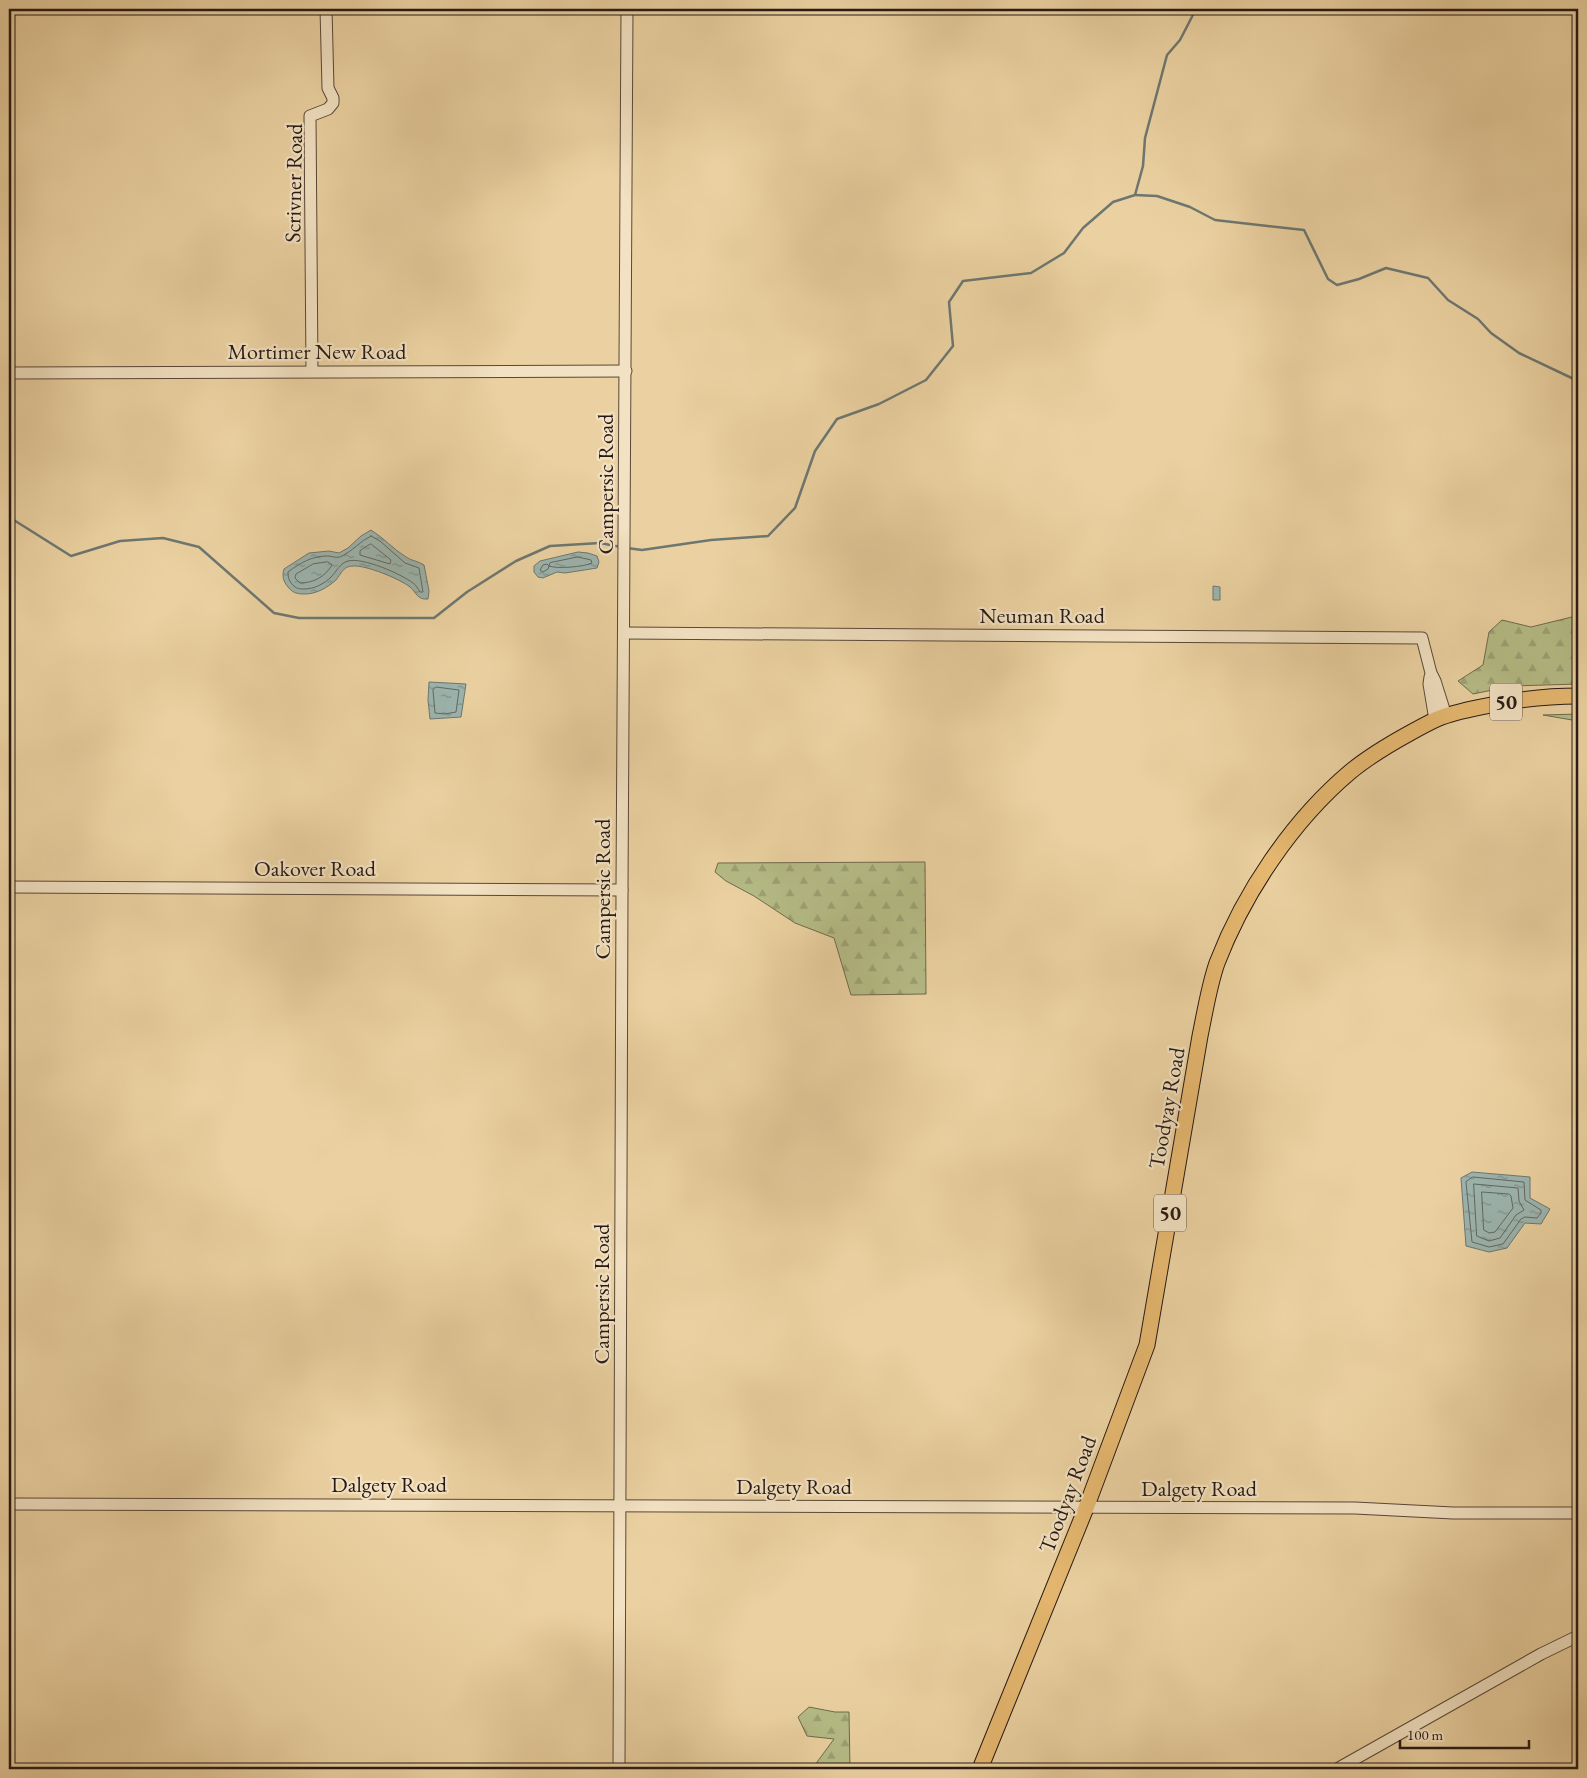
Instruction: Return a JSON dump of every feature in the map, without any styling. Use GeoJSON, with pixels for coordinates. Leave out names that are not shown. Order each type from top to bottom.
{"type":"FeatureCollection","features":[{"type":"Feature","properties":{"kind":"main road","name":"Toodyay Road"},"geometry":{"type":"LineString","coordinates":[[980,1769],[1086,1508],[1147,1346],[1200,1036],[1217,964],[1259,878],[1277,852],[1312,810],[1350,772],[1392,743],[1441,718],[1514,701],[1549,696],[1578,696]]}},
{"type":"Feature","properties":{"kind":"street","name":"Scrivner Road"},"geometry":{"type":"LineString","coordinates":[[312,371],[310,116],[328,109],[333,101],[328,88],[326,9]]}},
{"type":"Feature","properties":{"kind":"street","name":"Campersic Road"},"geometry":{"type":"LineString","coordinates":[[619,1769],[627,9]]}},
{"type":"Feature","properties":{"kind":"street","name":"Mortimer New Road"},"geometry":{"type":"LineString","coordinates":[[9,373],[626,371]]}},
{"type":"Feature","properties":{"kind":"street","name":"Neuman Road"},"geometry":{"type":"LineString","coordinates":[[624,633],[1422,638],[1430,673],[1429,684],[1441,718]]}},
{"type":"Feature","properties":{"kind":"street","name":"Oakover Road"},"geometry":{"type":"LineString","coordinates":[[9,887],[622,890]]}},
{"type":"Feature","properties":{"kind":"street","name":"Dalgety Road"},"geometry":{"type":"LineString","coordinates":[[9,1504],[620,1504],[1355,1508],[1453,1513],[1578,1514]]}},
{"type":"Feature","properties":{"kind":"street"},"geometry":{"type":"LineString","coordinates":[[1337,1769],[1541,1654],[1578,1636]]}},
{"type":"Feature","properties":{"kind":"green space"},"geometry":{"type":"Polygon","coordinates":[[[1577,583],[1578,684],[1512,686],[1473,694],[1458,681],[1483,665],[1489,632],[1502,620],[1531,627],[1576,616],[1577,583]]]}},
{"type":"Feature","properties":{"kind":"green space"},"geometry":{"type":"Polygon","coordinates":[[[1578,714],[1578,721],[1543,715],[1578,714]]]}},
{"type":"Feature","properties":{"kind":"green space"},"geometry":{"type":"Polygon","coordinates":[[[925,862],[926,994],[851,995],[834,938],[795,923],[754,896],[726,881],[715,872],[718,863],[925,862]]]}},
{"type":"Feature","properties":{"kind":"green space"},"geometry":{"type":"Polygon","coordinates":[[[809,1707],[835,1712],[849,1712],[850,1769],[812,1769],[834,1739],[807,1736],[798,1717],[809,1707]]]}},
{"type":"Feature","properties":{"kind":"water"},"geometry":{"type":"Polygon","coordinates":[[[371,530],[406,557],[424,565],[429,591],[428,599],[419,597],[410,587],[399,580],[359,566],[347,567],[333,583],[313,593],[295,593],[286,585],[283,578],[284,569],[309,553],[329,551],[339,553],[371,530]]]}},
{"type":"Feature","properties":{"kind":"water"},"geometry":{"type":"Polygon","coordinates":[[[578,552],[597,556],[599,562],[597,568],[565,573],[557,572],[543,578],[538,577],[534,572],[534,566],[540,561],[578,552]]]}},
{"type":"Feature","properties":{"kind":"water"},"geometry":{"type":"Polygon","coordinates":[[[1213,586],[1220,587],[1220,600],[1213,600],[1213,586]]]}},
{"type":"Feature","properties":{"kind":"water"},"geometry":{"type":"Polygon","coordinates":[[[429,682],[466,684],[461,717],[430,719],[429,682]]]}},
{"type":"Feature","properties":{"kind":"water"},"geometry":{"type":"Polygon","coordinates":[[[1472,1172],[1530,1177],[1530,1198],[1550,1209],[1541,1224],[1525,1223],[1507,1248],[1489,1252],[1466,1246],[1461,1178],[1472,1172]]]}},
{"type":"Feature","properties":{"kind":"waterway"},"geometry":{"type":"LineString","coordinates":[[627,548],[642,550],[711,540],[768,536],[795,508],[815,451],[837,419],[879,404],[926,380],[953,346],[949,302],[963,281],[1031,273],[1064,253],[1083,228],[1113,202],[1135,195],[1143,166],[1145,138],[1167,55],[1180,40],[1196,9]]}},
{"type":"Feature","properties":{"kind":"waterway"},"geometry":{"type":"LineString","coordinates":[[1135,195],[1157,196],[1190,207],[1215,220],[1304,230],[1328,279],[1337,285],[1359,279],[1386,268],[1428,278],[1448,300],[1478,319],[1491,333],[1519,353],[1578,381]]}},
{"type":"Feature","properties":{"kind":"waterway"},"geometry":{"type":"LineString","coordinates":[[9,517],[71,556],[120,541],[163,538],[199,547],[274,613],[299,618],[434,618],[467,592],[516,561],[550,546],[600,543],[621,547]]}}]}
